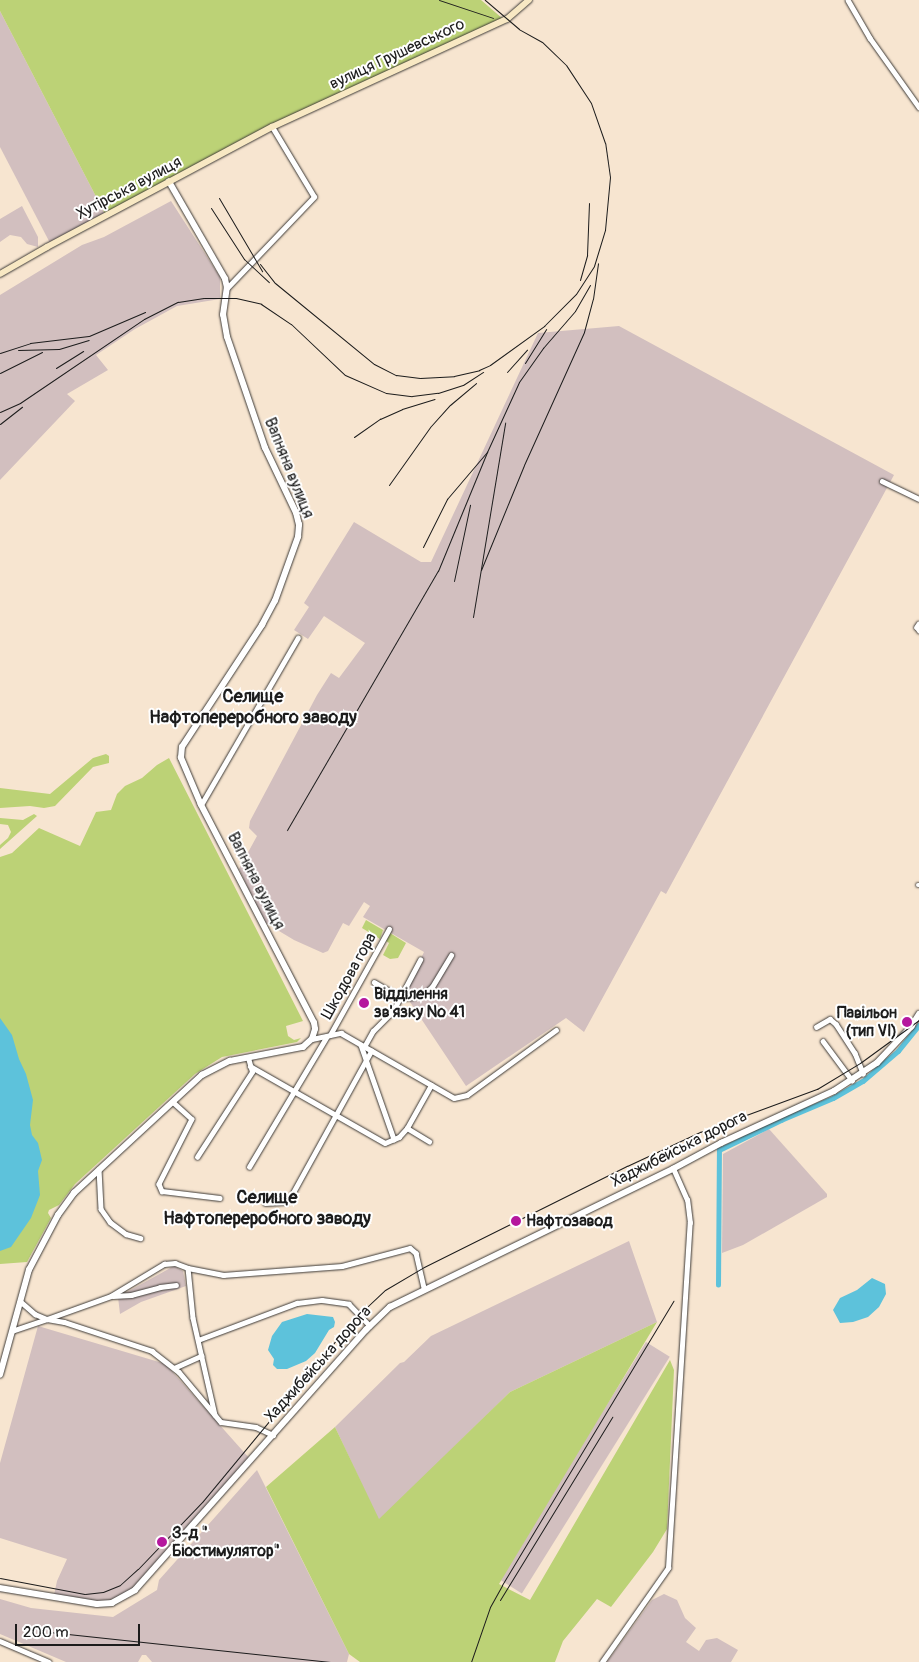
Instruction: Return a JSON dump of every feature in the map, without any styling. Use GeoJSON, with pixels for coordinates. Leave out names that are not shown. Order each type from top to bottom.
{"type":"FeatureCollection","features":[{"type":"Feature","properties":{"kind":"main road","name":"вулиця Грушевського"},"geometry":{"type":"LineString","coordinates":[[272,127],[501,21],[512,15],[529,0]]}},
{"type":"Feature","properties":{"kind":"main road","name":"Хутірська вулиця"},"geometry":{"type":"LineString","coordinates":[[0,274],[272,127]]}},
{"type":"Feature","properties":{"kind":"street"},"geometry":{"type":"LineString","coordinates":[[848,0],[876,47],[919,107]]}},
{"type":"Feature","properties":{"kind":"street"},"geometry":{"type":"LineString","coordinates":[[169,182],[221,270],[227,288],[314,197],[272,127]]}},
{"type":"Feature","properties":{"kind":"street","name":"Вапняна вулиця"},"geometry":{"type":"LineString","coordinates":[[227,288],[223,315],[227,337],[265,448],[296,514],[299,530],[282,584],[266,618],[182,747],[181,758],[201,805],[314,1023],[312,1039]]}},
{"type":"Feature","properties":{"kind":"street"},"geometry":{"type":"LineString","coordinates":[[882,481],[919,499]]}},
{"type":"Feature","properties":{"kind":"street"},"geometry":{"type":"LineString","coordinates":[[919,624],[917,628],[919,630]]}},
{"type":"Feature","properties":{"kind":"street"},"geometry":{"type":"LineString","coordinates":[[201,805],[298,638]]}},
{"type":"Feature","properties":{"kind":"street","name":"Шкодова гора"},"geometry":{"type":"LineString","coordinates":[[249,1167],[329,1036],[388,929]]}},
{"type":"Feature","properties":{"kind":"street"},"geometry":{"type":"LineString","coordinates":[[374,982],[402,998],[407,999],[425,993],[432,987],[450,955]]}},
{"type":"Feature","properties":{"kind":"street"},"geometry":{"type":"LineString","coordinates":[[394,1139],[366,1063],[362,1046],[373,1031],[393,1012],[402,998],[420,960]]}},
{"type":"Feature","properties":{"kind":"street","name":"Хаджибейська дорога"},"geometry":{"type":"LineString","coordinates":[[0,1588],[97,1604],[112,1603],[126,1596],[146,1579],[370,1326],[390,1307],[424,1288],[673,1169],[721,1143],[819,1099],[863,1073],[888,1052],[911,1027],[919,1014]]}},
{"type":"Feature","properties":{"kind":"street"},"geometry":{"type":"LineString","coordinates":[[816,1027],[830,1019],[836,1024],[855,1054],[863,1073]]}},
{"type":"Feature","properties":{"kind":"street"},"geometry":{"type":"LineString","coordinates":[[0,1375],[29,1270],[58,1215],[74,1193],[202,1075],[230,1062],[294,1050],[308,1044],[312,1039],[341,1033],[454,1098],[467,1095],[556,1030]]}},
{"type":"Feature","properties":{"kind":"street"},"geometry":{"type":"LineString","coordinates":[[824,1041],[852,1080]]}},
{"type":"Feature","properties":{"kind":"street"},"geometry":{"type":"LineString","coordinates":[[265,1203],[286,1202],[290,1198],[371,1051]]}},
{"type":"Feature","properties":{"kind":"street"},"geometry":{"type":"LineString","coordinates":[[197,1157],[252,1072],[248,1058]]}},
{"type":"Feature","properties":{"kind":"street"},"geometry":{"type":"LineString","coordinates":[[250,1066],[385,1143],[399,1137],[431,1084]]}},
{"type":"Feature","properties":{"kind":"street"},"geometry":{"type":"LineString","coordinates":[[173,1102],[192,1119],[159,1184],[162,1191],[220,1198]]}},
{"type":"Feature","properties":{"kind":"street"},"geometry":{"type":"LineString","coordinates":[[406,1128],[429,1142]]}},
{"type":"Feature","properties":{"kind":"street"},"geometry":{"type":"LineString","coordinates":[[99,1169],[101,1209],[110,1222],[126,1234],[140,1238]]}},
{"type":"Feature","properties":{"kind":"street"},"geometry":{"type":"LineString","coordinates":[[602,1662],[668,1568],[690,1223],[687,1200],[673,1169]]}},
{"type":"Feature","properties":{"kind":"street"},"geometry":{"type":"LineString","coordinates":[[12,1331],[111,1296],[164,1264],[175,1263],[188,1268],[223,1275],[342,1266],[410,1248],[416,1253],[424,1288]]}},
{"type":"Feature","properties":{"kind":"street"},"geometry":{"type":"LineString","coordinates":[[188,1268],[189,1295],[215,1416]]}},
{"type":"Feature","properties":{"kind":"street"},"geometry":{"type":"LineString","coordinates":[[111,1296],[131,1295],[160,1286],[176,1285]]}},
{"type":"Feature","properties":{"kind":"street"},"geometry":{"type":"LineString","coordinates":[[198,1340],[297,1303],[322,1300],[349,1304],[370,1326]]}},
{"type":"Feature","properties":{"kind":"street"},"geometry":{"type":"LineString","coordinates":[[20,1301],[35,1314],[47,1320],[73,1325],[152,1351],[174,1368],[215,1416],[225,1424],[256,1427],[273,1435]]}},
{"type":"Feature","properties":{"kind":"street"},"geometry":{"type":"LineString","coordinates":[[174,1368],[201,1356]]}},
{"type":"Feature","properties":{"kind":"street"},"geometry":{"type":"LineString","coordinates":[[0,1642],[48,1662]]}},
{"type":"Feature","properties":{"kind":"shaded area"},"geometry":{"type":"Polygon","coordinates":[[[0,11],[105,214],[50,243],[0,147],[0,11]]]}},
{"type":"Feature","properties":{"kind":"shaded area"},"geometry":{"type":"Polygon","coordinates":[[[171,201],[220,277],[220,299],[177,306],[135,329],[96,355],[108,370],[67,394],[75,401],[0,480],[0,295],[82,245],[104,237],[171,201]]]}},
{"type":"Feature","properties":{"kind":"shaded area"},"geometry":{"type":"Polygon","coordinates":[[[22,206],[38,237],[38,247],[27,244],[21,237],[10,235],[0,242],[0,219],[22,206]]]}},
{"type":"Feature","properties":{"kind":"shaded area"},"geometry":{"type":"Polygon","coordinates":[[[619,326],[894,475],[666,894],[661,891],[584,1032],[566,1018],[466,1086],[404,993],[424,952],[363,917],[370,906],[364,902],[349,926],[343,923],[328,951],[323,953],[294,940],[264,922],[239,869],[257,836],[249,828],[250,821],[317,695],[331,673],[339,678],[365,643],[324,616],[308,639],[294,630],[309,607],[304,603],[354,522],[421,562],[431,562],[538,333],[619,326]]]}},
{"type":"Feature","properties":{"kind":"shaded area"},"geometry":{"type":"Polygon","coordinates":[[[769,1129],[827,1194],[827,1197],[743,1245],[722,1253],[723,1154],[769,1129]]]}},
{"type":"Feature","properties":{"kind":"shaded area"},"geometry":{"type":"Polygon","coordinates":[[[629,1241],[657,1322],[510,1392],[379,1521],[335,1427],[400,1363],[404,1362],[431,1336],[629,1241]]]}},
{"type":"Feature","properties":{"kind":"shaded area"},"geometry":{"type":"Polygon","coordinates":[[[174,1266],[183,1271],[186,1286],[141,1302],[120,1314],[118,1297],[174,1266]]]}},
{"type":"Feature","properties":{"kind":"shaded area"},"geometry":{"type":"Polygon","coordinates":[[[38,1326],[169,1365],[169,1368],[250,1459],[134,1589],[110,1600],[97,1601],[54,1595],[57,1581],[67,1559],[0,1538],[0,1463],[38,1326]]]}},
{"type":"Feature","properties":{"kind":"shaded area"},"geometry":{"type":"Polygon","coordinates":[[[646,1342],[670,1357],[522,1593],[498,1579],[646,1342]]]}},
{"type":"Feature","properties":{"kind":"shaded area"},"geometry":{"type":"Polygon","coordinates":[[[257,1470],[349,1654],[347,1662],[152,1662],[146,1655],[142,1655],[138,1662],[66,1662],[0,1634],[0,1599],[31,1608],[113,1617],[157,1590],[159,1580],[257,1470]]]}},
{"type":"Feature","properties":{"kind":"shaded area"},"geometry":{"type":"Polygon","coordinates":[[[664,1594],[677,1600],[685,1618],[696,1628],[686,1642],[699,1651],[706,1640],[717,1638],[738,1650],[731,1662],[607,1662],[652,1600],[664,1594]]]}},
{"type":"Feature","properties":{"kind":"green space"},"geometry":{"type":"Polygon","coordinates":[[[0,0],[481,0],[503,19],[300,113],[105,214],[0,11],[0,0]]]}},
{"type":"Feature","properties":{"kind":"green space"},"geometry":{"type":"Polygon","coordinates":[[[106,754],[109,756],[109,763],[93,767],[55,806],[44,808],[30,806],[0,808],[0,788],[50,794],[93,758],[106,754]]]}},
{"type":"Feature","properties":{"kind":"green space"},"geometry":{"type":"Polygon","coordinates":[[[169,758],[303,1021],[286,1026],[288,1036],[294,1040],[301,1038],[297,1042],[222,1057],[195,1074],[75,1184],[59,1205],[49,1210],[48,1213],[51,1218],[27,1262],[0,1264],[0,857],[12,853],[39,828],[80,846],[96,812],[111,810],[117,794],[125,786],[142,778],[157,765],[169,758]]]}},
{"type":"Feature","properties":{"kind":"green space"},"geometry":{"type":"Polygon","coordinates":[[[34,814],[37,816],[0,849],[0,845],[8,838],[11,832],[8,825],[0,824],[0,818],[23,820],[34,814]]]}},
{"type":"Feature","properties":{"kind":"green space"},"geometry":{"type":"Polygon","coordinates":[[[366,920],[383,930],[380,939],[362,928],[366,920]]]}},
{"type":"Feature","properties":{"kind":"green space"},"geometry":{"type":"Polygon","coordinates":[[[390,933],[406,943],[398,958],[390,959],[383,955],[389,943],[386,941],[390,933]]]}},
{"type":"Feature","properties":{"kind":"green space"},"geometry":{"type":"Polygon","coordinates":[[[657,1322],[499,1584],[530,1600],[670,1360],[674,1370],[667,1529],[653,1552],[611,1607],[597,1599],[563,1641],[555,1662],[360,1662],[349,1654],[266,1487],[335,1427],[379,1519],[510,1392],[657,1322]]]}},
{"type":"Feature","properties":{"kind":"water"},"geometry":{"type":"Polygon","coordinates":[[[0,1018],[12,1035],[19,1059],[26,1074],[33,1100],[30,1125],[32,1135],[38,1143],[42,1160],[38,1171],[40,1195],[31,1218],[11,1247],[0,1251],[0,1018]]]}},
{"type":"Feature","properties":{"kind":"water"},"geometry":{"type":"Polygon","coordinates":[[[872,1278],[885,1284],[886,1294],[879,1307],[868,1317],[853,1322],[840,1323],[833,1310],[840,1298],[857,1290],[872,1278]]]}},
{"type":"Feature","properties":{"kind":"water"},"geometry":{"type":"Polygon","coordinates":[[[307,1314],[333,1317],[334,1327],[329,1330],[315,1353],[306,1361],[287,1369],[277,1369],[273,1365],[274,1359],[268,1350],[272,1336],[282,1322],[307,1314]]]}},
{"type":"Feature","properties":{"kind":"waterway"},"geometry":{"type":"LineString","coordinates":[[718,1285],[719,1150],[781,1120],[833,1098],[863,1081],[898,1051],[919,1025]]}},
{"type":"Feature","properties":{"kind":"tram line"},"geometry":{"type":"LineString","coordinates":[[0,1578],[85,1594],[103,1592],[120,1585],[138,1569],[203,1501],[352,1321],[385,1290],[424,1267],[627,1166],[700,1132],[817,1089],[860,1063],[919,1020]]}},
{"type":"Feature","properties":{"kind":"railway"},"geometry":{"type":"LineString","coordinates":[[439,0],[493,18]]}},
{"type":"Feature","properties":{"kind":"railway"},"geometry":{"type":"LineString","coordinates":[[260,264],[275,283],[374,364],[396,375],[420,378],[454,376],[479,370],[490,365],[544,326],[576,294],[594,266],[605,230],[610,177],[605,143],[591,103],[566,65],[542,42],[519,29],[485,0]]}},
{"type":"Feature","properties":{"kind":"railway"},"geometry":{"type":"LineString","coordinates":[[219,198],[262,271]]}},
{"type":"Feature","properties":{"kind":"railway"},"geometry":{"type":"LineString","coordinates":[[580,280],[587,255],[589,203]]}},
{"type":"Feature","properties":{"kind":"railway"},"geometry":{"type":"LineString","coordinates":[[211,208],[244,259],[269,282]]}},
{"type":"Feature","properties":{"kind":"railway"},"geometry":{"type":"LineString","coordinates":[[481,570],[524,465],[584,332],[593,299],[598,263]]}},
{"type":"Feature","properties":{"kind":"railway"},"geometry":{"type":"LineString","coordinates":[[423,547],[447,499],[487,452],[519,382],[543,348],[575,311],[590,285]]}},
{"type":"Feature","properties":{"kind":"railway"},"geometry":{"type":"LineString","coordinates":[[0,412],[20,403],[144,319],[178,302],[204,298],[236,298],[261,304],[291,324],[345,375],[386,393],[412,396],[438,393],[463,385],[483,372]]}},
{"type":"Feature","properties":{"kind":"railway"},"geometry":{"type":"LineString","coordinates":[[0,353],[30,343],[89,336],[145,312]]}},
{"type":"Feature","properties":{"kind":"railway"},"geometry":{"type":"LineString","coordinates":[[525,363],[546,329]]}},
{"type":"Feature","properties":{"kind":"railway"},"geometry":{"type":"LineString","coordinates":[[18,350],[59,349],[89,340]]}},
{"type":"Feature","properties":{"kind":"railway"},"geometry":{"type":"LineString","coordinates":[[507,372],[527,350]]}},
{"type":"Feature","properties":{"kind":"railway"},"geometry":{"type":"LineString","coordinates":[[56,368],[83,351]]}},
{"type":"Feature","properties":{"kind":"railway"},"geometry":{"type":"LineString","coordinates":[[0,373],[42,352]]}},
{"type":"Feature","properties":{"kind":"railway"},"geometry":{"type":"LineString","coordinates":[[389,485],[431,426],[450,405],[476,383]]}},
{"type":"Feature","properties":{"kind":"railway"},"geometry":{"type":"LineString","coordinates":[[354,437],[380,419],[402,409],[435,399]]}},
{"type":"Feature","properties":{"kind":"railway"},"geometry":{"type":"LineString","coordinates":[[0,424],[22,407]]}},
{"type":"Feature","properties":{"kind":"railway"},"geometry":{"type":"LineString","coordinates":[[473,617],[505,423]]}},
{"type":"Feature","properties":{"kind":"railway"},"geometry":{"type":"LineString","coordinates":[[287,830],[438,571],[487,452]]}},
{"type":"Feature","properties":{"kind":"railway"},"geometry":{"type":"LineString","coordinates":[[454,581],[470,505]]}},
{"type":"Feature","properties":{"kind":"railway"},"geometry":{"type":"LineString","coordinates":[[471,1662],[490,1607],[502,1585],[673,1301]]}},
{"type":"Feature","properties":{"kind":"railway"},"geometry":{"type":"LineString","coordinates":[[500,1600],[612,1417]]}},
{"type":"Feature","properties":{"kind":"railway"},"geometry":{"type":"LineString","coordinates":[[49,1632],[330,1662]]}},
{"type":"Feature","properties":{"kind":"place","name":"Відділення зв'язку № 41"},"geometry":{"type":"Point","coordinates":[364,1003]}},
{"type":"Feature","properties":{"kind":"place","name":"Павільон (тип VI)"},"geometry":{"type":"Point","coordinates":[907,1022]}},
{"type":"Feature","properties":{"kind":"place","name":"Нафтозавод"},"geometry":{"type":"Point","coordinates":[516,1221]}},
{"type":"Feature","properties":{"kind":"place","name":"З-д \" Біостимулятор\""},"geometry":{"type":"Point","coordinates":[162,1542]}},
{"type":"Feature","properties":{"kind":"district","name":"Селище Нафтопереробного заводу"},"geometry":{"type":"Point","coordinates":[253,708]}},
{"type":"Feature","properties":{"kind":"district","name":"Селище Нафтопереробного заводу"},"geometry":{"type":"Point","coordinates":[267,1209]}}]}
